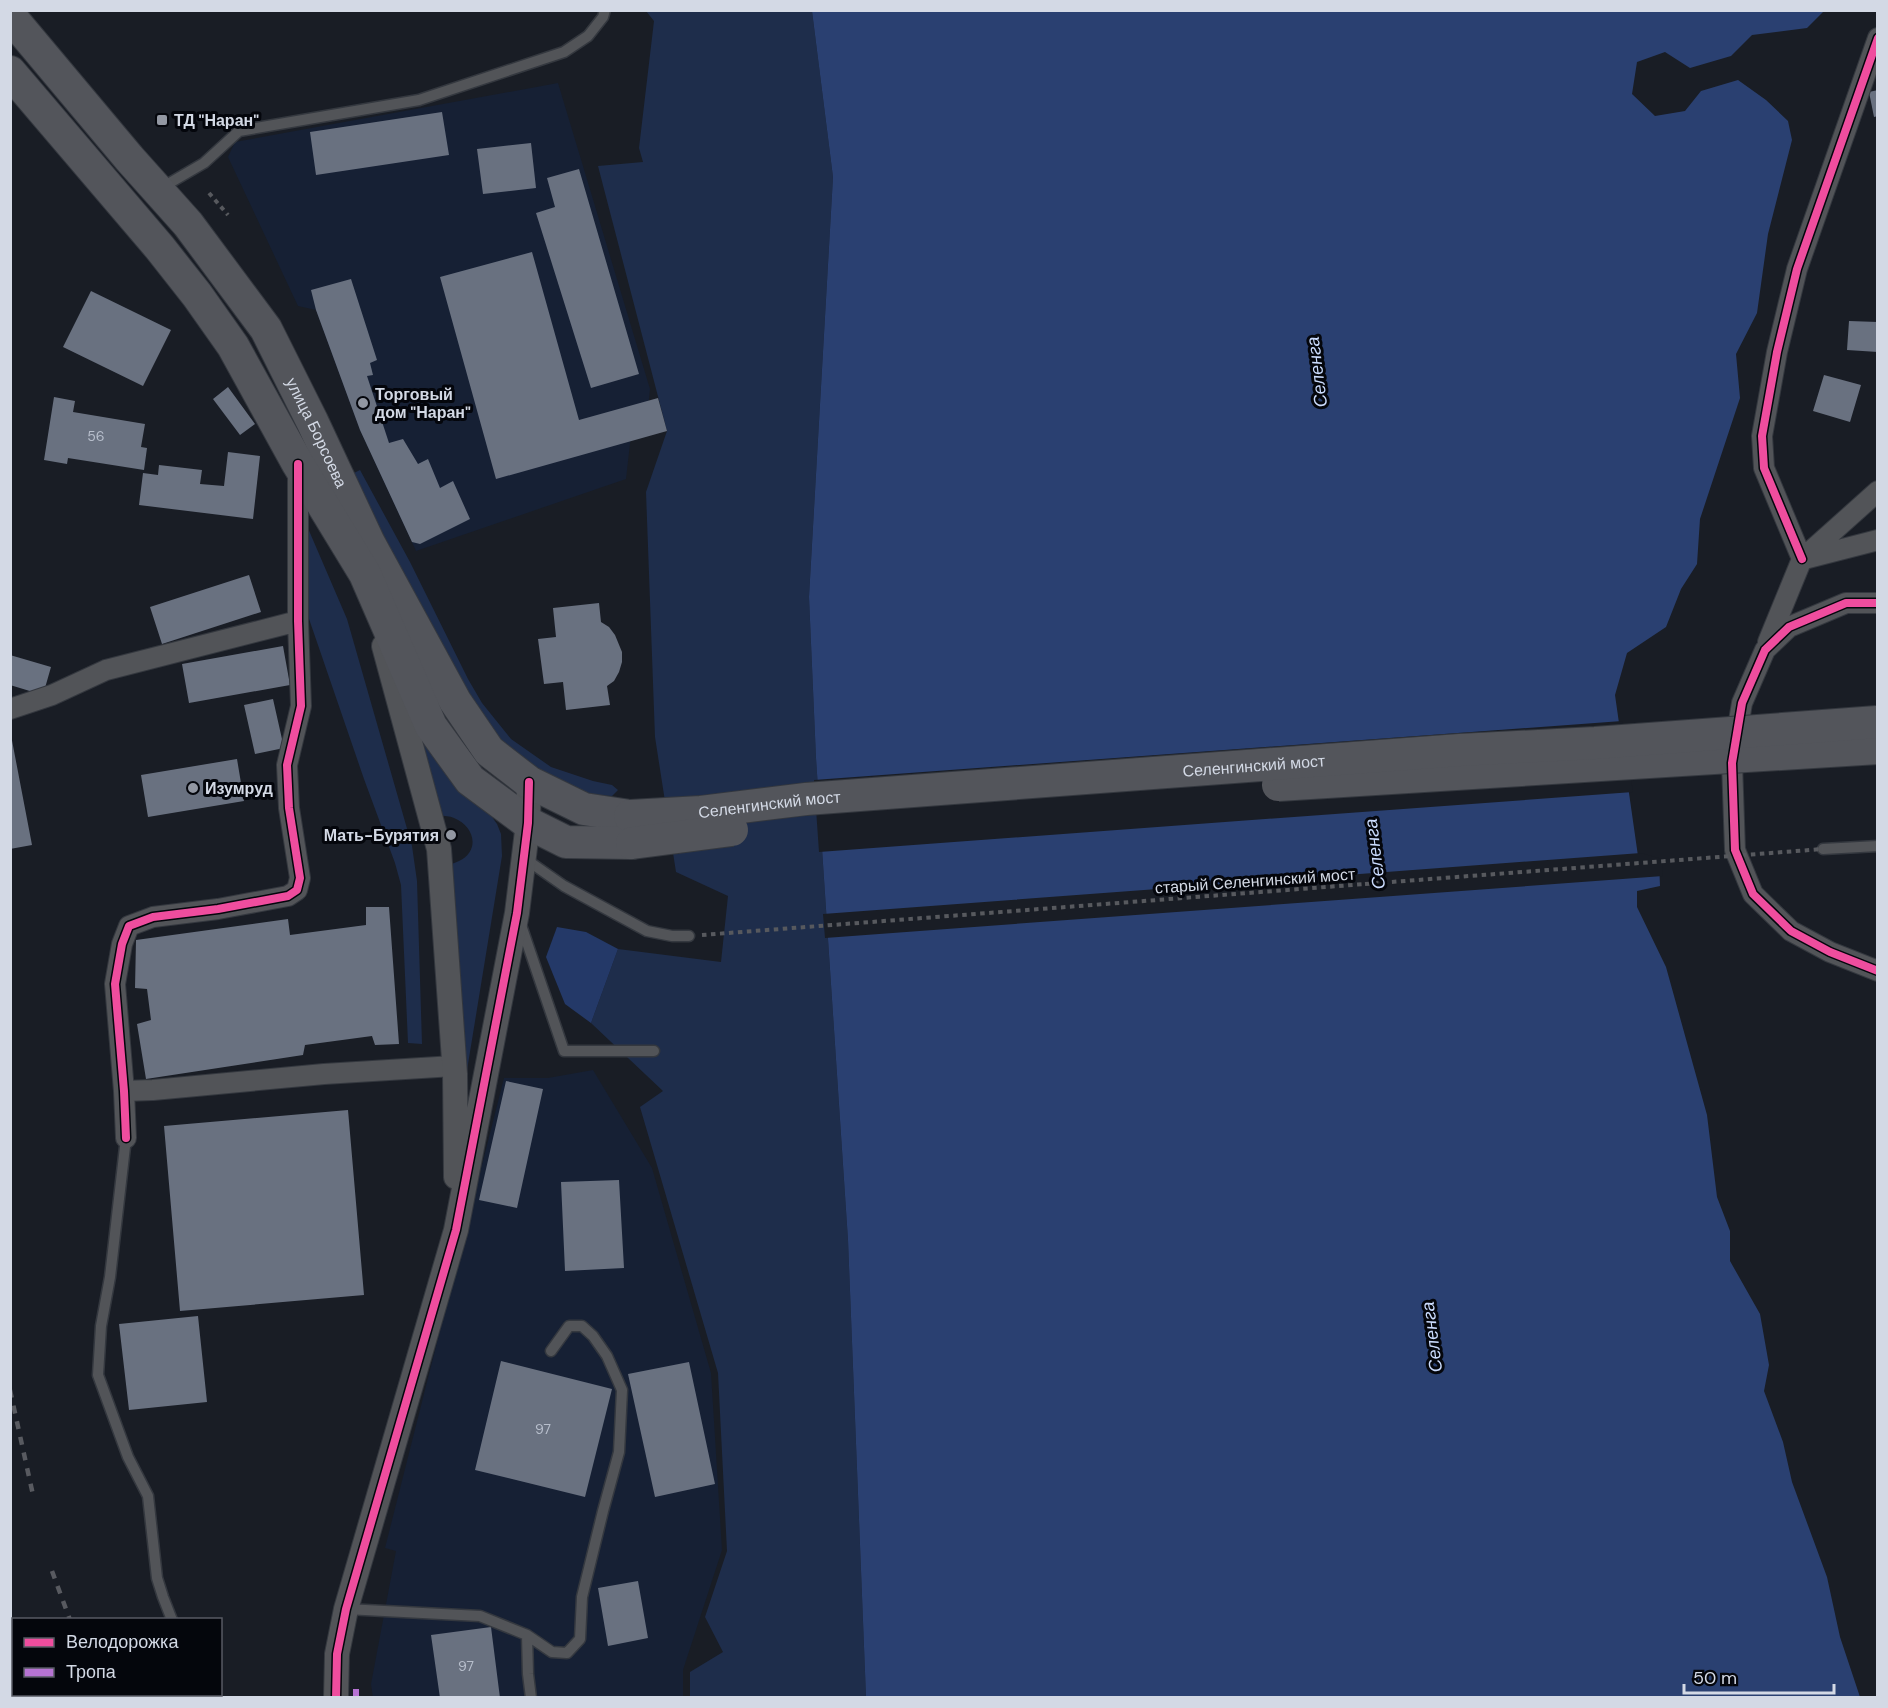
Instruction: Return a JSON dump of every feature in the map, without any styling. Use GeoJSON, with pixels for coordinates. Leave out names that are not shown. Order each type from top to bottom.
{"type":"FeatureCollection","features":[{"type":"Feature","properties":{"kind":"main road","name":"улица Борсоева"},"geometry":{"type":"LineString","coordinates":[[10,16],[188,224],[266,329],[369,543],[455,700],[489,751],[528,782],[631,829]]}},
{"type":"Feature","properties":{"kind":"main road","name":"улица Борсоева"},"geometry":{"type":"LineString","coordinates":[[10,72],[160,248],[233,346],[298,464],[365,574],[431,726],[470,780],[528,823],[566,842],[631,829]]}},
{"type":"Feature","properties":{"kind":"main road","name":"Селенгинский мост"},"geometry":{"type":"LineString","coordinates":[[631,829],[701,812],[806,799],[1460,750],[1594,743],[1877,722]]}},
{"type":"Feature","properties":{"kind":"main road","name":"Селенгинский мост"},"geometry":{"type":"LineString","coordinates":[[631,829],[815,820],[1017,802],[1878,748]]}},
{"type":"Feature","properties":{"kind":"street"},"geometry":{"type":"LineString","coordinates":[[1802,559],[1764,468],[1762,436],[1776,352],[1797,269],[1878,38]]}},
{"type":"Feature","properties":{"kind":"street"},"geometry":{"type":"LineString","coordinates":[[126,1138],[115,984],[122,944],[129,926],[153,917],[218,909],[288,896],[297,890],[300,878],[289,808],[287,765],[301,706],[298,621],[298,464]]}},
{"type":"Feature","properties":{"kind":"street"},"geometry":{"type":"LineString","coordinates":[[1878,490],[1802,559],[1742,703],[1732,764],[1735,850],[1753,894],[1791,931],[1830,952],[1878,971]]}},
{"type":"Feature","properties":{"kind":"street"},"geometry":{"type":"LineString","coordinates":[[1802,559],[1878,540]]}},
{"type":"Feature","properties":{"kind":"street"},"geometry":{"type":"LineString","coordinates":[[365,574],[439,849],[454,1066],[456,1230]]}},
{"type":"Feature","properties":{"kind":"street"},"geometry":{"type":"LineString","coordinates":[[1765,650],[1789,627],[1846,603],[1878,603]]}},
{"type":"Feature","properties":{"kind":"street"},"geometry":{"type":"LineString","coordinates":[[10,709],[52,695],[106,670],[298,621]]}},
{"type":"Feature","properties":{"kind":"street"},"geometry":{"type":"LineString","coordinates":[[336,1698],[337,1654],[346,1609],[456,1230],[517,914],[528,823],[528,782]]}},
{"type":"Feature","properties":{"kind":"street"},"geometry":{"type":"LineString","coordinates":[[524,858],[540,848],[566,842]]}},
{"type":"Feature","properties":{"kind":"street"},"geometry":{"type":"LineString","coordinates":[[124,1091],[324,1074],[454,1066]]}},
{"type":"Feature","properties":{"kind":"lane"},"geometry":{"type":"LineString","coordinates":[[158,190],[204,163],[239,131],[419,100],[564,52],[588,36],[603,17],[605,10]]}},
{"type":"Feature","properties":{"kind":"lane"},"geometry":{"type":"LineString","coordinates":[[1823,849],[1878,846]]}},
{"type":"Feature","properties":{"kind":"lane"},"geometry":{"type":"LineString","coordinates":[[524,858],[564,886],[648,931],[672,936],[689,936]]}},
{"type":"Feature","properties":{"kind":"lane"},"geometry":{"type":"LineString","coordinates":[[517,914],[564,1051],[654,1051]]}},
{"type":"Feature","properties":{"kind":"lane"},"geometry":{"type":"LineString","coordinates":[[126,1138],[110,1277],[101,1326],[98,1375],[128,1457],[148,1496],[157,1578],[171,1618]]}},
{"type":"Feature","properties":{"kind":"lane"},"geometry":{"type":"LineString","coordinates":[[346,1609],[480,1616],[527,1635],[552,1652],[567,1653],[580,1639],[582,1597],[619,1452],[622,1390],[607,1356],[598,1342],[582,1326],[569,1326],[551,1351]]}},
{"type":"Feature","properties":{"kind":"lane"},"geometry":{"type":"LineString","coordinates":[[527,1635],[531,1698]]}},
{"type":"Feature","properties":{"kind":"path"},"geometry":{"type":"LineString","coordinates":[[209,193],[228,215]]}},
{"type":"Feature","properties":{"kind":"shaded area"},"geometry":{"type":"Polygon","coordinates":[[[646,11],[812,11],[833,177],[809,597],[816,758],[848,1240],[866,1697],[690,1697],[690,1672],[723,1652],[705,1617],[727,1551],[718,1373],[640,1107],[663,1091],[591,1023],[618,949],[721,962],[728,896],[676,872],[655,737],[646,492],[667,431],[598,166],[643,162],[639,148],[654,21],[646,11]]]}},
{"type":"Feature","properties":{"kind":"shaded area"},"geometry":{"type":"Polygon","coordinates":[[[558,83],[650,389],[648,408],[632,426],[626,479],[416,551],[360,430],[316,310],[298,306],[228,157],[235,142],[558,83]]]}},
{"type":"Feature","properties":{"kind":"shaded area"},"geometry":{"type":"Polygon","coordinates":[[[360,470],[482,703],[511,739],[551,767],[612,785],[618,790],[612,796],[590,795],[545,779],[471,717],[352,474],[360,470]]]}},
{"type":"Feature","properties":{"kind":"shaded area"},"geometry":{"type":"Polygon","coordinates":[[[304,519],[347,619],[412,846],[417,881],[422,1044],[408,1043],[401,885],[296,581],[304,519]]]}},
{"type":"Feature","properties":{"kind":"shaded area"},"geometry":{"type":"Polygon","coordinates":[[[399,688],[497,824],[501,834],[502,856],[461,1107],[441,867],[457,862],[466,856],[472,845],[472,838],[466,827],[454,818],[430,816],[399,688]]]}},
{"type":"Feature","properties":{"kind":"shaded area"},"geometry":{"type":"Polygon","coordinates":[[[557,927],[586,932],[618,949],[591,1023],[565,1004],[546,957],[557,927]]]}},
{"type":"Feature","properties":{"kind":"shaded area"},"geometry":{"type":"Polygon","coordinates":[[[593,1070],[652,1168],[711,1373],[722,1550],[683,1670],[683,1697],[373,1698],[371,1684],[396,1551],[385,1548],[504,1078],[548,1078],[593,1070]]]}},
{"type":"Feature","properties":{"kind":"water","name":"Селенга"},"geometry":{"type":"Polygon","coordinates":[[[812,11],[1824,11],[1807,28],[1752,35],[1731,56],[1690,68],[1665,52],[1637,62],[1632,94],[1655,116],[1685,111],[1701,91],[1738,80],[1766,100],[1788,121],[1792,140],[1768,234],[1757,313],[1736,354],[1740,398],[1700,519],[1697,564],[1681,589],[1666,627],[1627,653],[1615,695],[1638,856],[1659,861],[1660,886],[1637,891],[1637,907],[1666,967],[1707,1115],[1717,1197],[1730,1231],[1730,1261],[1760,1314],[1769,1365],[1764,1391],[1783,1442],[1792,1482],[1827,1577],[1840,1637],[1860,1697],[866,1697],[848,1240],[816,758],[809,597],[833,177],[812,11]]]}},
{"type":"Feature","properties":{"kind":"pier"},"geometry":{"type":"Polygon","coordinates":[[[1622,721],[1633,792],[819,852],[814,780],[1622,721]]]}},
{"type":"Feature","properties":{"kind":"pier"},"geometry":{"type":"Polygon","coordinates":[[[1641,853],[1662,859],[1663,876],[825,938],[823,914],[1641,853]]]}},
{"type":"Feature","properties":{"kind":"building"},"geometry":{"type":"Polygon","coordinates":[[[1878,90],[1878,116],[1874,117],[1869,92],[1878,90]]]}},
{"type":"Feature","properties":{"kind":"building"},"geometry":{"type":"Polygon","coordinates":[[[442,112],[449,155],[316,175],[310,132],[442,112]]]}},
{"type":"Feature","properties":{"kind":"building"},"geometry":{"type":"Polygon","coordinates":[[[531,143],[536,188],[483,194],[477,149],[531,143]]]}},
{"type":"Feature","properties":{"kind":"building"},"geometry":{"type":"Polygon","coordinates":[[[579,169],[639,374],[591,388],[536,213],[555,207],[547,178],[579,169]]]}},
{"type":"Feature","properties":{"kind":"building"},"geometry":{"type":"Polygon","coordinates":[[[532,252],[579,420],[658,398],[667,431],[496,479],[440,277],[532,252]]]}},
{"type":"Feature","properties":{"kind":"building","name":"Торговый дом \"Наран\""},"geometry":{"type":"Polygon","coordinates":[[[351,279],[377,360],[370,363],[373,375],[367,376],[389,443],[403,439],[418,464],[428,459],[440,488],[453,481],[470,519],[420,544],[412,542],[360,430],[316,310],[311,290],[351,279]]]}},
{"type":"Feature","properties":{"kind":"building"},"geometry":{"type":"Polygon","coordinates":[[[91,291],[171,330],[143,386],[63,347],[91,291]]]}},
{"type":"Feature","properties":{"kind":"building"},"geometry":{"type":"Polygon","coordinates":[[[1849,321],[1878,322],[1878,352],[1847,350],[1849,321]]]}},
{"type":"Feature","properties":{"kind":"building"},"geometry":{"type":"Polygon","coordinates":[[[1824,375],[1861,385],[1850,422],[1813,411],[1824,375]]]}},
{"type":"Feature","properties":{"kind":"building"},"geometry":{"type":"Polygon","coordinates":[[[228,387],[255,424],[240,435],[213,399],[228,387]]]}},
{"type":"Feature","properties":{"kind":"building"},"geometry":{"type":"Polygon","coordinates":[[[54,397],[75,401],[73,412],[145,424],[141,447],[147,448],[144,470],[68,458],[67,464],[44,460],[54,397]]]}},
{"type":"Feature","properties":{"kind":"building"},"geometry":{"type":"Polygon","coordinates":[[[228,452],[260,456],[253,519],[139,505],[143,473],[158,475],[159,465],[202,470],[200,484],[224,486],[228,452]]]}},
{"type":"Feature","properties":{"kind":"building"},"geometry":{"type":"Polygon","coordinates":[[[249,575],[261,612],[162,644],[150,607],[249,575]]]}},
{"type":"Feature","properties":{"kind":"building"},"geometry":{"type":"Polygon","coordinates":[[[599,603],[601,622],[615,635],[622,652],[619,672],[614,681],[607,686],[610,705],[566,710],[563,682],[544,684],[538,639],[556,637],[553,608],[599,603]]]}},
{"type":"Feature","properties":{"kind":"building"},"geometry":{"type":"Polygon","coordinates":[[[283,646],[290,685],[189,703],[182,664],[283,646]]]}},
{"type":"Feature","properties":{"kind":"building"},"geometry":{"type":"Polygon","coordinates":[[[10,655],[51,667],[43,695],[10,685],[10,655]]]}},
{"type":"Feature","properties":{"kind":"building"},"geometry":{"type":"Polygon","coordinates":[[[273,699],[284,748],[255,754],[244,705],[273,699]]]}},
{"type":"Feature","properties":{"kind":"building"},"geometry":{"type":"Polygon","coordinates":[[[10,730],[32,845],[10,849],[10,730]]]}},
{"type":"Feature","properties":{"kind":"building","name":"Изумруд"},"geometry":{"type":"Polygon","coordinates":[[[237,759],[244,801],[148,817],[141,775],[237,759]]]}},
{"type":"Feature","properties":{"kind":"building"},"geometry":{"type":"Polygon","coordinates":[[[366,907],[389,907],[399,1044],[375,1045],[372,1036],[305,1045],[303,1055],[146,1079],[137,1024],[151,1020],[147,989],[135,988],[136,940],[288,919],[290,935],[366,925],[366,907]]]}},
{"type":"Feature","properties":{"kind":"building"},"geometry":{"type":"Polygon","coordinates":[[[506,1081],[543,1089],[517,1208],[479,1200],[506,1081]]]}},
{"type":"Feature","properties":{"kind":"building"},"geometry":{"type":"Polygon","coordinates":[[[348,1110],[364,1295],[180,1311],[164,1126],[348,1110]]]}},
{"type":"Feature","properties":{"kind":"building"},"geometry":{"type":"Polygon","coordinates":[[[619,1180],[624,1268],[565,1271],[561,1182],[619,1180]]]}},
{"type":"Feature","properties":{"kind":"building"},"geometry":{"type":"Polygon","coordinates":[[[198,1316],[207,1402],[129,1410],[119,1324],[198,1316]]]}},
{"type":"Feature","properties":{"kind":"building"},"geometry":{"type":"Polygon","coordinates":[[[501,1361],[612,1389],[585,1497],[475,1470],[501,1361]]]}},
{"type":"Feature","properties":{"kind":"building"},"geometry":{"type":"Polygon","coordinates":[[[689,1362],[715,1484],[655,1497],[628,1374],[689,1362]]]}},
{"type":"Feature","properties":{"kind":"building"},"geometry":{"type":"Polygon","coordinates":[[[638,1581],[648,1638],[608,1646],[598,1588],[638,1581]]]}},
{"type":"Feature","properties":{"kind":"building"},"geometry":{"type":"Polygon","coordinates":[[[491,1627],[500,1698],[440,1698],[431,1635],[491,1627]]]}},
{"type":"Feature","properties":{"kind":"railway"},"geometry":{"type":"LineString","coordinates":[[10,1390],[33,1495]]}},
{"type":"Feature","properties":{"kind":"railway"},"geometry":{"type":"LineString","coordinates":[[52,1571],[69,1618]]}},
{"type":"Feature","properties":{"kind":"marked path"},"geometry":{"type":"LineString","coordinates":[[356,1689],[356,1698]]}},
{"type":"Feature","properties":{"kind":"cycle path"},"geometry":{"type":"LineString","coordinates":[[1802,559],[1764,468],[1762,436],[1777,352],[1797,269],[1878,38]]}},
{"type":"Feature","properties":{"kind":"cycle path"},"geometry":{"type":"LineString","coordinates":[[126,1138],[115,984],[122,944],[129,926],[153,917],[218,909],[288,896],[297,890],[300,878],[289,808],[287,765],[301,706],[298,621],[298,464]]}},
{"type":"Feature","properties":{"kind":"cycle path"},"geometry":{"type":"LineString","coordinates":[[1878,603],[1846,603],[1789,627],[1765,650],[1742,703],[1732,763],[1735,850],[1753,894],[1791,931],[1830,952],[1878,971]]}},
{"type":"Feature","properties":{"kind":"cycle path"},"geometry":{"type":"LineString","coordinates":[[336,1698],[337,1654],[346,1609],[456,1230],[517,913],[528,823],[529,782]]}},
{"type":"Feature","properties":{"kind":"place","name":"ТД \"Наран\""},"geometry":{"type":"Point","coordinates":[162,120]}},
{"type":"Feature","properties":{"kind":"place","name":"Торговый дом \"Наран\""},"geometry":{"type":"Point","coordinates":[363,403]}},
{"type":"Feature","properties":{"kind":"place","name":"Изумруд"},"geometry":{"type":"Point","coordinates":[193,788]}},
{"type":"Feature","properties":{"kind":"place","name":"Мать-Бурятия"},"geometry":{"type":"Point","coordinates":[451,835]}}]}
